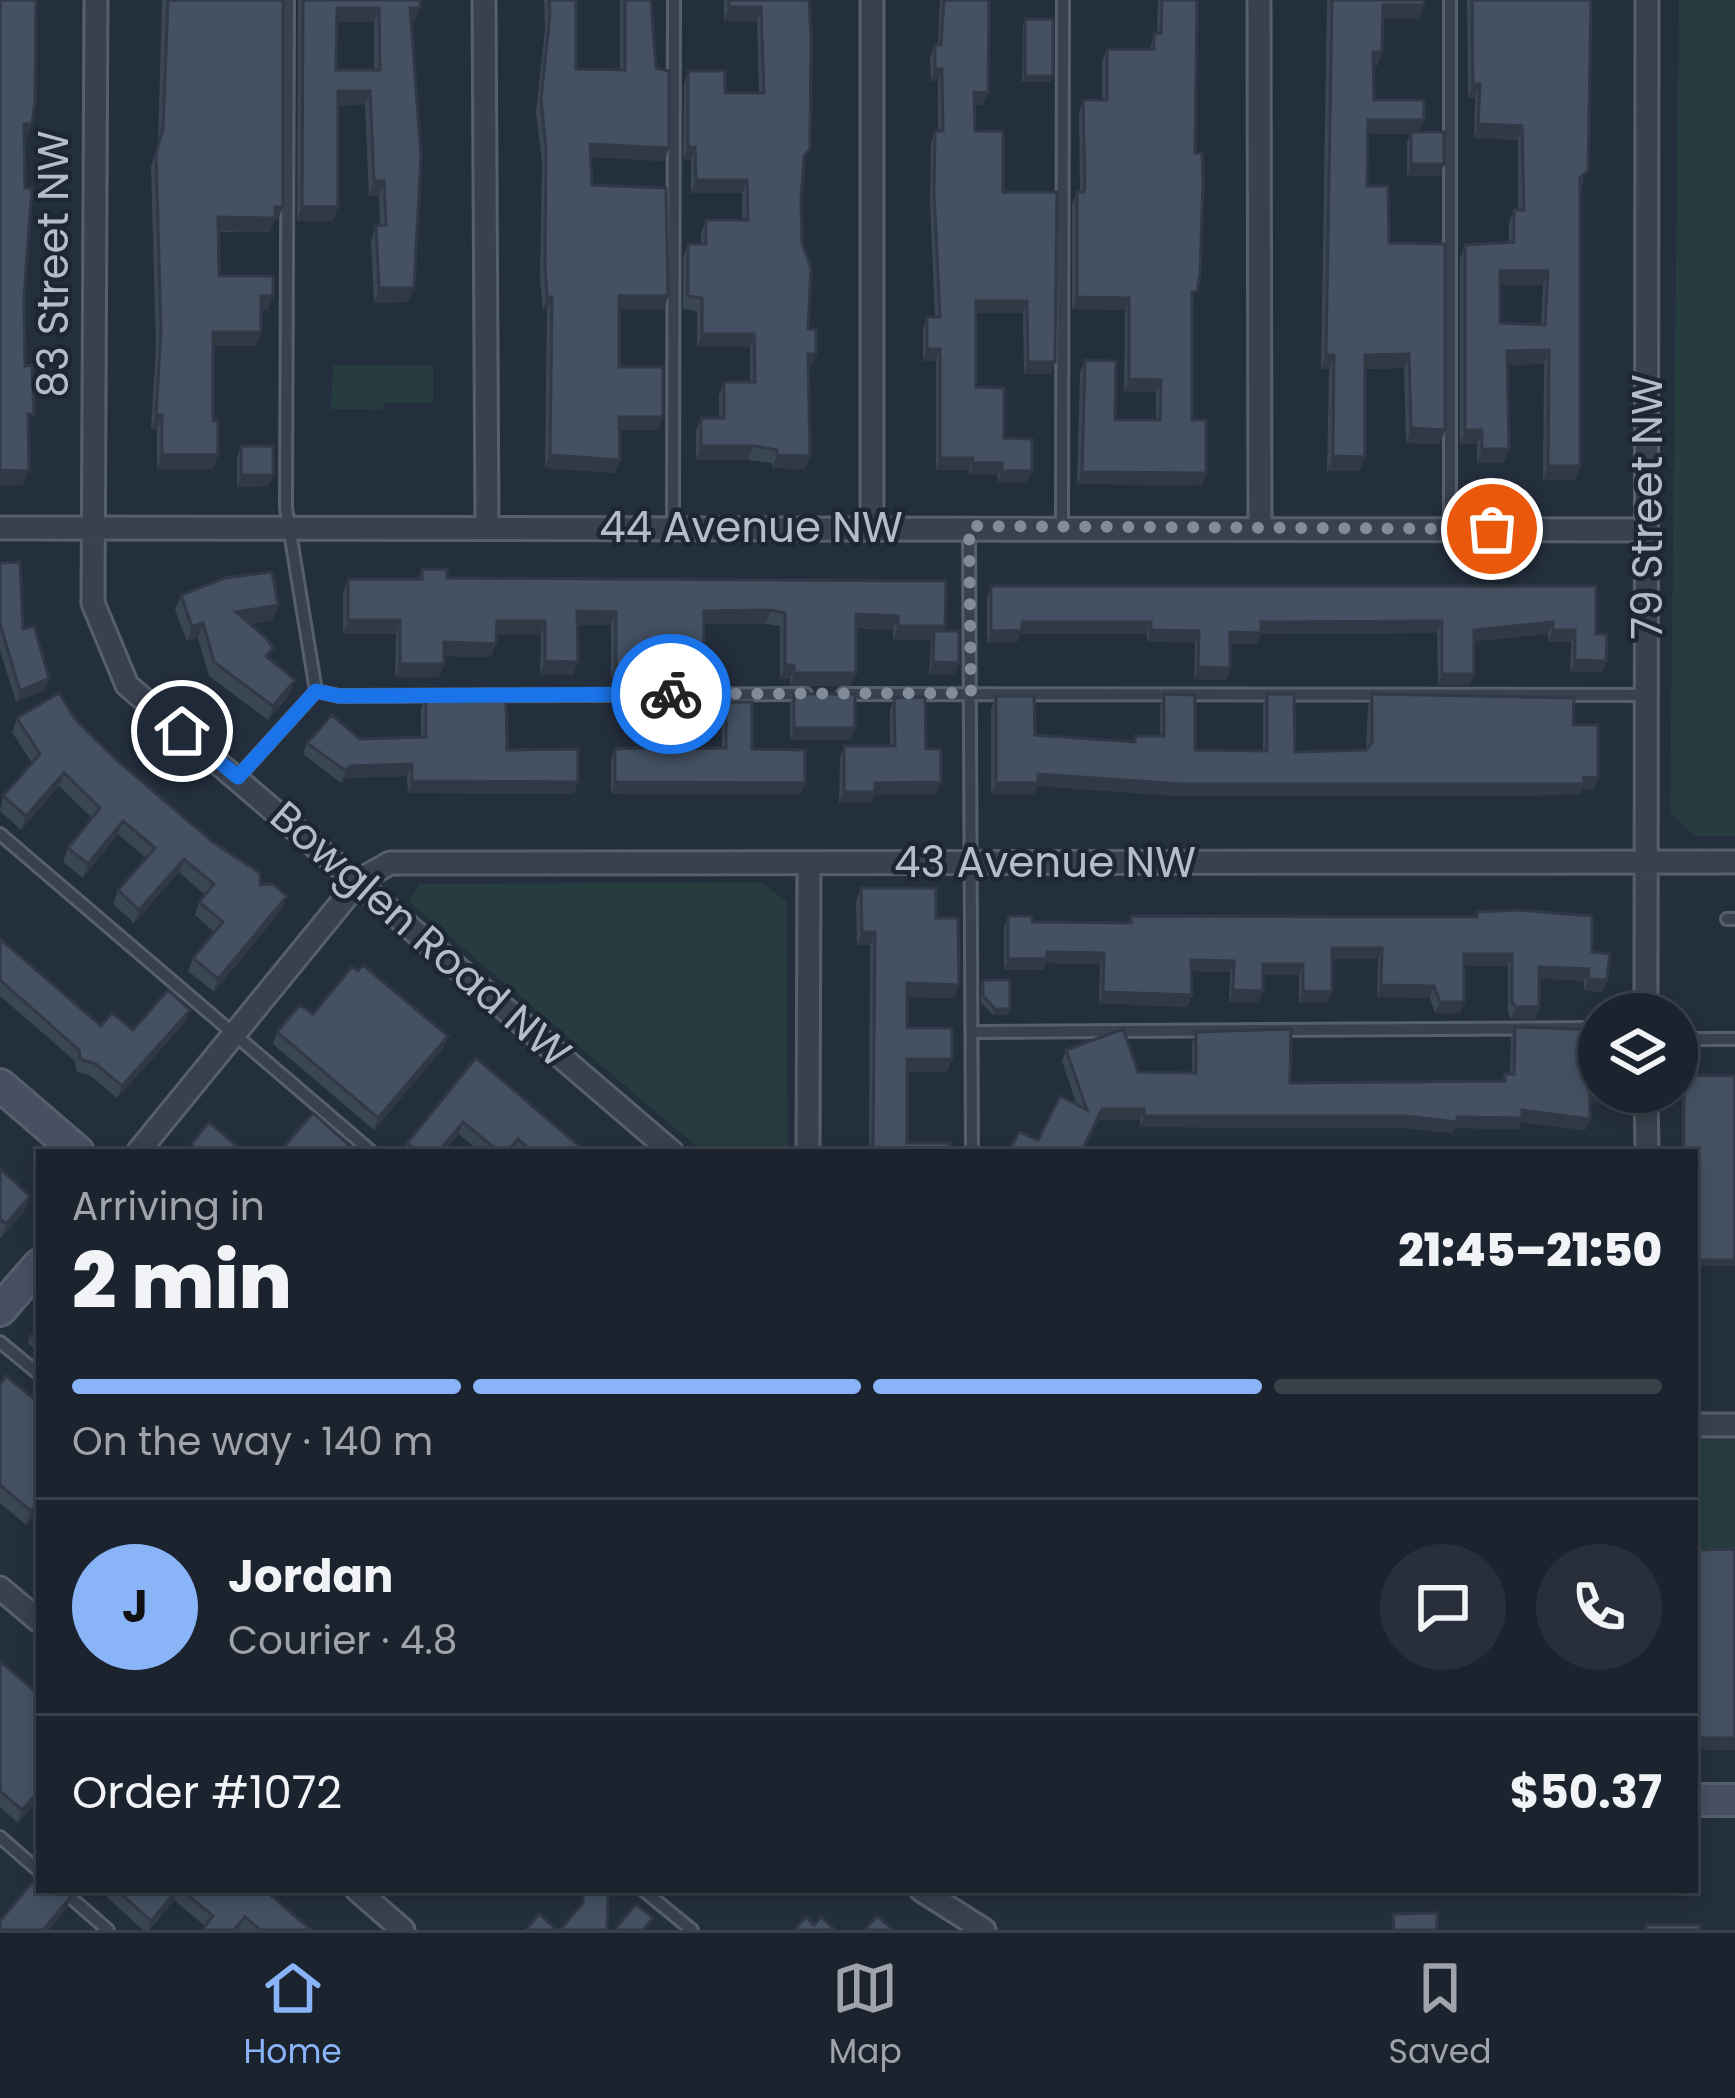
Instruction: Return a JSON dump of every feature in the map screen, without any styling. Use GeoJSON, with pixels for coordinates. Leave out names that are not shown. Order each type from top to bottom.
{"type":"FeatureCollection","features":[{"type":"Feature","properties":{"kind":"street","name":"83 Street NW"},"geometry":{"type":"LineString","coordinates":[[95,527],[96,0]]}},
{"type":"Feature","properties":{"kind":"street"},"geometry":{"type":"LineString","coordinates":[[484,0],[488,526]]}},
{"type":"Feature","properties":{"kind":"street"},"geometry":{"type":"LineString","coordinates":[[872,0],[872,527]]}},
{"type":"Feature","properties":{"kind":"street"},"geometry":{"type":"LineString","coordinates":[[1259,0],[1260,527]]}},
{"type":"Feature","properties":{"kind":"street","name":"79 Street NW"},"geometry":{"type":"LineString","coordinates":[[1646,993],[1647,0]]}},
{"type":"Feature","properties":{"kind":"street","name":"Bowglen Road NW"},"geometry":{"type":"LineString","coordinates":[[95,527],[94,603],[127,685],[670,1149]]}},
{"type":"Feature","properties":{"kind":"street","name":"44 Avenue NW"},"geometry":{"type":"LineString","coordinates":[[0,528],[1646,530]]}},
{"type":"Feature","properties":{"kind":"street","name":"43 Avenue NW"},"geometry":{"type":"LineString","coordinates":[[360,880],[390,863],[1735,862]]}},
{"type":"Feature","properties":{"kind":"street"},"geometry":{"type":"LineString","coordinates":[[808,1149],[809,863]]}},
{"type":"Feature","properties":{"kind":"street"},"geometry":{"type":"LineString","coordinates":[[141,1149],[360,880]]}},
{"type":"Feature","properties":{"kind":"street"},"geometry":{"type":"LineString","coordinates":[[0,1085],[74,1149]]}},
{"type":"Feature","properties":{"kind":"street"},"geometry":{"type":"LineString","coordinates":[[1646,1113],[1646,1149]]}},
{"type":"Feature","properties":{"kind":"street"},"geometry":{"type":"LineString","coordinates":[[0,1310],[36,1268]]}},
{"type":"Feature","properties":{"kind":"street"},"geometry":{"type":"LineString","coordinates":[[1698,1425],[1735,1425]]}},
{"type":"Feature","properties":{"kind":"street"},"geometry":{"type":"LineString","coordinates":[[0,1588],[36,1618]]}},
{"type":"Feature","properties":{"kind":"street"},"geometry":{"type":"LineString","coordinates":[[1698,1800],[1735,1800]]}},
{"type":"Feature","properties":{"kind":"street"},"geometry":{"type":"LineString","coordinates":[[360,1893],[403,1930]]}},
{"type":"Feature","properties":{"kind":"street"},"geometry":{"type":"LineString","coordinates":[[928,1893],[984,1930]]}},
{"type":"Feature","properties":{"kind":"lane"},"geometry":{"type":"LineString","coordinates":[[288,0],[289,528],[316,691]]}},
{"type":"Feature","properties":{"kind":"lane"},"geometry":{"type":"LineString","coordinates":[[673,527],[674,0]]}},
{"type":"Feature","properties":{"kind":"lane"},"geometry":{"type":"LineString","coordinates":[[1063,0],[1063,527]]}},
{"type":"Feature","properties":{"kind":"lane"},"geometry":{"type":"LineString","coordinates":[[1450,0],[1450,528]]}},
{"type":"Feature","properties":{"kind":"lane"},"geometry":{"type":"LineString","coordinates":[[969,526],[972,1149]]}},
{"type":"Feature","properties":{"kind":"lane"},"geometry":{"type":"LineString","coordinates":[[316,691],[339,696],[1648,695]]}},
{"type":"Feature","properties":{"kind":"lane"},"geometry":{"type":"LineString","coordinates":[[238,777],[316,691]]}},
{"type":"Feature","properties":{"kind":"lane"},"geometry":{"type":"LineString","coordinates":[[0,834],[368,1149]]}},
{"type":"Feature","properties":{"kind":"lane"},"geometry":{"type":"LineString","coordinates":[[973,1031],[1578,1028]]}},
{"type":"Feature","properties":{"kind":"lane"},"geometry":{"type":"LineString","coordinates":[[1698,1039],[1735,1039]]}},
{"type":"Feature","properties":{"kind":"lane"},"geometry":{"type":"LineString","coordinates":[[0,1342],[36,1372]]}},
{"type":"Feature","properties":{"kind":"lane"},"geometry":{"type":"LineString","coordinates":[[0,1837],[36,1867]]}},
{"type":"Feature","properties":{"kind":"lane"},"geometry":{"type":"LineString","coordinates":[[65,1893],[108,1930]]}},
{"type":"Feature","properties":{"kind":"lane"},"geometry":{"type":"LineString","coordinates":[[647,1893],[692,1930]]}},
{"type":"Feature","properties":{"kind":"green space"},"geometry":{"type":"Polygon","coordinates":[[[1679,0],[1735,0],[1735,836],[1695,836],[1670,813],[1679,0]]]}},
{"type":"Feature","properties":{"kind":"green space"},"geometry":{"type":"Polygon","coordinates":[[[333,365],[433,366],[433,403],[384,403],[383,410],[331,409],[333,365]]]}},
{"type":"Feature","properties":{"kind":"green space"},"geometry":{"type":"Polygon","coordinates":[[[760,882],[786,901],[788,1149],[699,1149],[409,902],[419,884],[760,882]]]}},
{"type":"Feature","properties":{"kind":"green space"},"geometry":{"type":"Polygon","coordinates":[[[1698,1439],[1735,1439],[1735,1561],[1698,1561],[1698,1439]]]}},
{"type":"Feature","properties":{"kind":"building"},"geometry":{"type":"Polygon","coordinates":[[[0,0],[36,0],[35,101],[32,124],[24,124],[25,188],[32,188],[24,297],[25,366],[32,365],[34,414],[28,414],[29,471],[0,470],[0,0]]]}},
{"type":"Feature","properties":{"kind":"building"},"geometry":{"type":"Polygon","coordinates":[[[168,0],[283,0],[283,207],[275,207],[275,218],[218,217],[219,276],[273,276],[273,296],[261,296],[261,332],[213,332],[213,421],[218,421],[218,455],[162,455],[162,415],[156,415],[161,333],[156,153],[163,129],[168,0]]]}},
{"type":"Feature","properties":{"kind":"building"},"geometry":{"type":"Polygon","coordinates":[[[303,0],[420,0],[420,8],[410,8],[421,155],[414,288],[379,288],[376,226],[386,225],[384,181],[374,181],[370,91],[338,91],[338,207],[302,207],[303,0]],[[337,8],[336,70],[380,70],[379,8],[337,8]]]}},
{"type":"Feature","properties":{"kind":"building"},"geometry":{"type":"Polygon","coordinates":[[[549,0],[576,0],[576,69],[625,70],[625,0],[651,0],[656,68],[669,71],[669,148],[590,144],[592,185],[666,188],[668,296],[619,296],[619,367],[663,367],[663,417],[619,417],[620,460],[550,455],[552,297],[547,297],[545,266],[546,149],[541,99],[549,0]]]}},
{"type":"Feature","properties":{"kind":"building"},"geometry":{"type":"Polygon","coordinates":[[[729,0],[809,0],[810,149],[804,156],[801,200],[802,243],[811,268],[808,329],[816,329],[816,354],[808,354],[810,456],[777,455],[777,450],[753,446],[701,446],[701,418],[724,418],[724,382],[755,382],[754,334],[702,334],[702,298],[688,296],[688,244],[706,244],[706,220],[748,220],[747,180],[696,180],[695,147],[688,147],[688,71],[725,71],[725,93],[764,93],[761,7],[729,7],[729,0]]]}},
{"type":"Feature","properties":{"kind":"building"},"geometry":{"type":"Polygon","coordinates":[[[944,0],[989,0],[988,93],[974,92],[975,131],[1003,131],[1003,192],[1057,192],[1055,362],[1028,362],[1027,301],[976,301],[976,387],[1004,388],[1004,438],[1032,439],[1032,471],[1002,471],[1002,463],[973,463],[973,458],[940,458],[940,349],[927,349],[927,317],[940,317],[934,191],[935,131],[943,131],[942,69],[935,69],[935,45],[941,45],[944,0]]]}},
{"type":"Feature","properties":{"kind":"building"},"geometry":{"type":"Polygon","coordinates":[[[1162,0],[1197,0],[1195,153],[1202,153],[1203,182],[1200,274],[1197,292],[1192,292],[1192,420],[1206,420],[1206,473],[1082,472],[1085,360],[1116,361],[1115,420],[1160,420],[1161,380],[1129,379],[1129,298],[1077,297],[1077,192],[1084,192],[1085,186],[1083,100],[1107,100],[1107,49],[1154,49],[1154,33],[1161,33],[1162,0]]]}},
{"type":"Feature","properties":{"kind":"building"},"geometry":{"type":"Polygon","coordinates":[[[1332,0],[1424,0],[1424,5],[1383,5],[1382,52],[1373,52],[1374,100],[1424,100],[1424,120],[1368,120],[1367,186],[1388,186],[1389,243],[1445,244],[1445,430],[1411,428],[1409,354],[1365,355],[1365,457],[1333,456],[1334,355],[1326,355],[1332,0]]]}},
{"type":"Feature","properties":{"kind":"building"},"geometry":{"type":"Polygon","coordinates":[[[1472,0],[1591,0],[1588,171],[1580,178],[1580,466],[1548,466],[1549,350],[1507,351],[1509,449],[1482,449],[1482,430],[1465,430],[1465,245],[1514,242],[1514,210],[1524,210],[1522,126],[1478,124],[1480,84],[1473,84],[1472,0]],[[1500,271],[1500,323],[1545,325],[1548,271],[1500,271]]]}},
{"type":"Feature","properties":{"kind":"building"},"geometry":{"type":"Polygon","coordinates":[[[1025,19],[1053,19],[1053,76],[1025,76],[1025,19]]]}},
{"type":"Feature","properties":{"kind":"building"},"geometry":{"type":"Polygon","coordinates":[[[1411,132],[1444,132],[1444,164],[1411,164],[1411,132]]]}},
{"type":"Feature","properties":{"kind":"building"},"geometry":{"type":"Polygon","coordinates":[[[241,446],[273,446],[273,475],[241,475],[241,446]]]}},
{"type":"Feature","properties":{"kind":"building"},"geometry":{"type":"Polygon","coordinates":[[[20,562],[23,629],[34,626],[49,678],[20,691],[0,624],[0,563],[20,562]]]}},
{"type":"Feature","properties":{"kind":"building"},"geometry":{"type":"Polygon","coordinates":[[[422,569],[447,569],[447,578],[946,581],[945,626],[898,626],[898,616],[856,614],[856,673],[794,673],[794,665],[785,665],[785,613],[771,610],[704,611],[704,646],[653,648],[653,665],[616,665],[616,612],[577,611],[578,662],[545,661],[545,621],[497,621],[496,644],[444,642],[444,664],[400,664],[400,620],[348,620],[348,579],[422,579],[422,569]]]}},
{"type":"Feature","properties":{"kind":"building"},"geometry":{"type":"Polygon","coordinates":[[[272,572],[278,605],[236,612],[273,648],[266,656],[295,680],[273,706],[214,662],[203,623],[192,627],[181,595],[225,578],[272,572]]]}},
{"type":"Feature","properties":{"kind":"building"},"geometry":{"type":"Polygon","coordinates":[[[991,586],[1596,586],[1596,634],[1607,634],[1606,661],[1575,660],[1575,630],[1553,630],[1553,622],[1474,630],[1474,674],[1442,674],[1442,621],[1261,622],[1261,633],[1230,632],[1230,668],[1198,667],[1199,631],[1151,630],[1151,622],[1022,622],[1022,630],[991,631],[991,586]]]}},
{"type":"Feature","properties":{"kind":"building"},"geometry":{"type":"Polygon","coordinates":[[[934,631],[959,631],[959,663],[933,662],[934,631]]]}},
{"type":"Feature","properties":{"kind":"building"},"geometry":{"type":"Polygon","coordinates":[[[59,693],[75,719],[112,756],[214,843],[260,873],[260,885],[273,884],[287,896],[218,979],[193,958],[223,922],[199,902],[214,884],[184,859],[139,910],[118,890],[155,848],[123,821],[88,864],[68,848],[100,808],[64,773],[26,816],[3,796],[40,754],[17,718],[59,693]]]}},
{"type":"Feature","properties":{"kind":"building"},"geometry":{"type":"Polygon","coordinates":[[[794,694],[855,694],[855,728],[794,728],[794,694]]]}},
{"type":"Feature","properties":{"kind":"building"},"geometry":{"type":"Polygon","coordinates":[[[1164,694],[1195,695],[1195,750],[1267,751],[1267,694],[1294,694],[1295,752],[1366,750],[1372,743],[1372,694],[1574,698],[1573,725],[1598,725],[1598,778],[1584,777],[1584,784],[1182,784],[1038,774],[1038,783],[996,783],[996,696],[1034,696],[1035,735],[1135,742],[1135,736],[1164,736],[1164,694]]]}},
{"type":"Feature","properties":{"kind":"building"},"geometry":{"type":"Polygon","coordinates":[[[426,696],[506,698],[507,750],[578,749],[578,782],[412,781],[412,764],[350,766],[346,771],[307,743],[332,715],[360,739],[426,737],[426,696]]]}},
{"type":"Feature","properties":{"kind":"building"},"geometry":{"type":"Polygon","coordinates":[[[659,696],[683,696],[683,749],[726,748],[726,702],[752,702],[752,749],[805,750],[805,783],[615,782],[615,749],[659,747],[659,696]]]}},
{"type":"Feature","properties":{"kind":"building"},"geometry":{"type":"Polygon","coordinates":[[[925,697],[926,749],[941,749],[941,782],[875,783],[875,792],[844,792],[844,746],[895,746],[894,698],[925,697]]]}},
{"type":"Feature","properties":{"kind":"building"},"geometry":{"type":"Polygon","coordinates":[[[861,888],[936,888],[936,918],[958,918],[959,985],[907,983],[907,1028],[952,1028],[952,1059],[907,1059],[907,1143],[950,1143],[950,1149],[873,1149],[875,932],[862,932],[861,888]]]}},
{"type":"Feature","properties":{"kind":"building"},"geometry":{"type":"Polygon","coordinates":[[[1477,912],[1592,916],[1592,952],[1610,954],[1607,980],[1588,979],[1589,969],[1539,967],[1539,1007],[1516,1007],[1512,1002],[1512,954],[1464,954],[1464,1002],[1440,1002],[1434,986],[1381,985],[1382,948],[1332,948],[1332,992],[1303,991],[1303,964],[1263,964],[1263,991],[1233,990],[1234,961],[1191,960],[1192,995],[1103,992],[1104,953],[1047,952],[1047,959],[1008,959],[1008,916],[1032,916],[1032,922],[1131,923],[1131,916],[1477,917],[1477,912]]]}},
{"type":"Feature","properties":{"kind":"building"},"geometry":{"type":"Polygon","coordinates":[[[0,939],[101,1026],[112,1013],[133,1030],[168,990],[190,1010],[122,1086],[96,1064],[80,1059],[79,1050],[0,980],[0,939]]]}},
{"type":"Feature","properties":{"kind":"building"},"geometry":{"type":"Polygon","coordinates":[[[363,965],[448,1036],[378,1118],[277,1032],[300,1005],[313,1014],[352,967],[358,971],[363,965]]]}},
{"type":"Feature","properties":{"kind":"building"},"geometry":{"type":"Polygon","coordinates":[[[983,980],[1010,980],[1010,1009],[995,1009],[983,996],[983,980]]]}},
{"type":"Feature","properties":{"kind":"building"},"geometry":{"type":"Polygon","coordinates":[[[1515,1027],[1578,1029],[1578,1113],[1590,1113],[1590,1119],[1522,1110],[1522,1118],[1457,1117],[1457,1122],[1407,1116],[1144,1116],[1144,1109],[1102,1109],[1082,1149],[1010,1149],[1019,1132],[1038,1140],[1060,1096],[1087,1110],[1066,1050],[1123,1029],[1138,1072],[1196,1073],[1196,1032],[1291,1029],[1290,1083],[1505,1081],[1505,1074],[1514,1074],[1515,1027]]]}},
{"type":"Feature","properties":{"kind":"building"},"geometry":{"type":"Polygon","coordinates":[[[476,1058],[582,1149],[530,1149],[518,1139],[510,1149],[495,1149],[463,1122],[440,1149],[415,1149],[407,1143],[476,1058]]]}},
{"type":"Feature","properties":{"kind":"building"},"geometry":{"type":"Polygon","coordinates":[[[1698,1075],[1735,1076],[1735,1260],[1698,1260],[1698,1149],[1684,1149],[1684,1113],[1698,1113],[1698,1075]]]}},
{"type":"Feature","properties":{"kind":"building"},"geometry":{"type":"Polygon","coordinates":[[[313,1113],[351,1147],[349,1149],[282,1149],[313,1113]]]}},
{"type":"Feature","properties":{"kind":"building"},"geometry":{"type":"Polygon","coordinates":[[[209,1122],[240,1149],[194,1149],[192,1143],[209,1122]]]}},
{"type":"Feature","properties":{"kind":"building"},"geometry":{"type":"Polygon","coordinates":[[[0,1169],[30,1196],[6,1224],[0,1219],[0,1169]]]}},
{"type":"Feature","properties":{"kind":"building"},"geometry":{"type":"Polygon","coordinates":[[[6,1376],[36,1401],[36,1505],[31,1511],[0,1485],[0,1384],[6,1376]]]}},
{"type":"Feature","properties":{"kind":"building"},"geometry":{"type":"Polygon","coordinates":[[[1735,1549],[1735,1738],[1698,1738],[1698,1550],[1735,1549]]]}},
{"type":"Feature","properties":{"kind":"building"},"geometry":{"type":"Polygon","coordinates":[[[0,1661],[36,1692],[36,1794],[22,1810],[0,1791],[0,1661]]]}},
{"type":"Feature","properties":{"kind":"building"},"geometry":{"type":"Polygon","coordinates":[[[36,1878],[36,1893],[72,1895],[43,1930],[0,1930],[0,1921],[36,1878]]]}},
{"type":"Feature","properties":{"kind":"building"},"geometry":{"type":"Polygon","coordinates":[[[120,1893],[174,1893],[151,1921],[120,1893]]]}},
{"type":"Feature","properties":{"kind":"building"},"geometry":{"type":"Polygon","coordinates":[[[186,1893],[268,1893],[311,1930],[260,1930],[245,1917],[234,1930],[202,1930],[213,1916],[186,1893]]]}},
{"type":"Feature","properties":{"kind":"building"},"geometry":{"type":"Polygon","coordinates":[[[583,1893],[608,1893],[607,1930],[560,1930],[583,1903],[583,1893]]]}},
{"type":"Feature","properties":{"kind":"building"},"geometry":{"type":"Polygon","coordinates":[[[636,1904],[653,1918],[643,1930],[615,1930],[636,1904]]]}},
{"type":"Feature","properties":{"kind":"building"},"geometry":{"type":"Polygon","coordinates":[[[1437,1913],[1437,1930],[1394,1930],[1393,1914],[1437,1913]]]}},
{"type":"Feature","properties":{"kind":"building"},"geometry":{"type":"Polygon","coordinates":[[[539,1914],[557,1930],[526,1930],[539,1914]]]}},
{"type":"Feature","properties":{"kind":"building"},"geometry":{"type":"Polygon","coordinates":[[[877,1916],[893,1930],[865,1930],[877,1916]]]}},
{"type":"Feature","properties":{"kind":"building"},"geometry":{"type":"Polygon","coordinates":[[[806,1917],[814,1925],[821,1917],[835,1930],[794,1930],[806,1917]]]}},
{"type":"Feature","properties":{"kind":"building"},"geometry":{"type":"Polygon","coordinates":[[[1646,1925],[1700,1925],[1700,1930],[1646,1930],[1646,1925]]]}},
{"type":"Feature","properties":{"kind":"way so far"},"geometry":{"type":"LineString","coordinates":[[671,694],[971,693],[969,526],[1492,529]]}},
{"type":"Feature","properties":{"kind":"route"},"geometry":{"type":"LineString","coordinates":[[182,731],[238,777],[316,691],[339,696],[671,694]]}}]}
